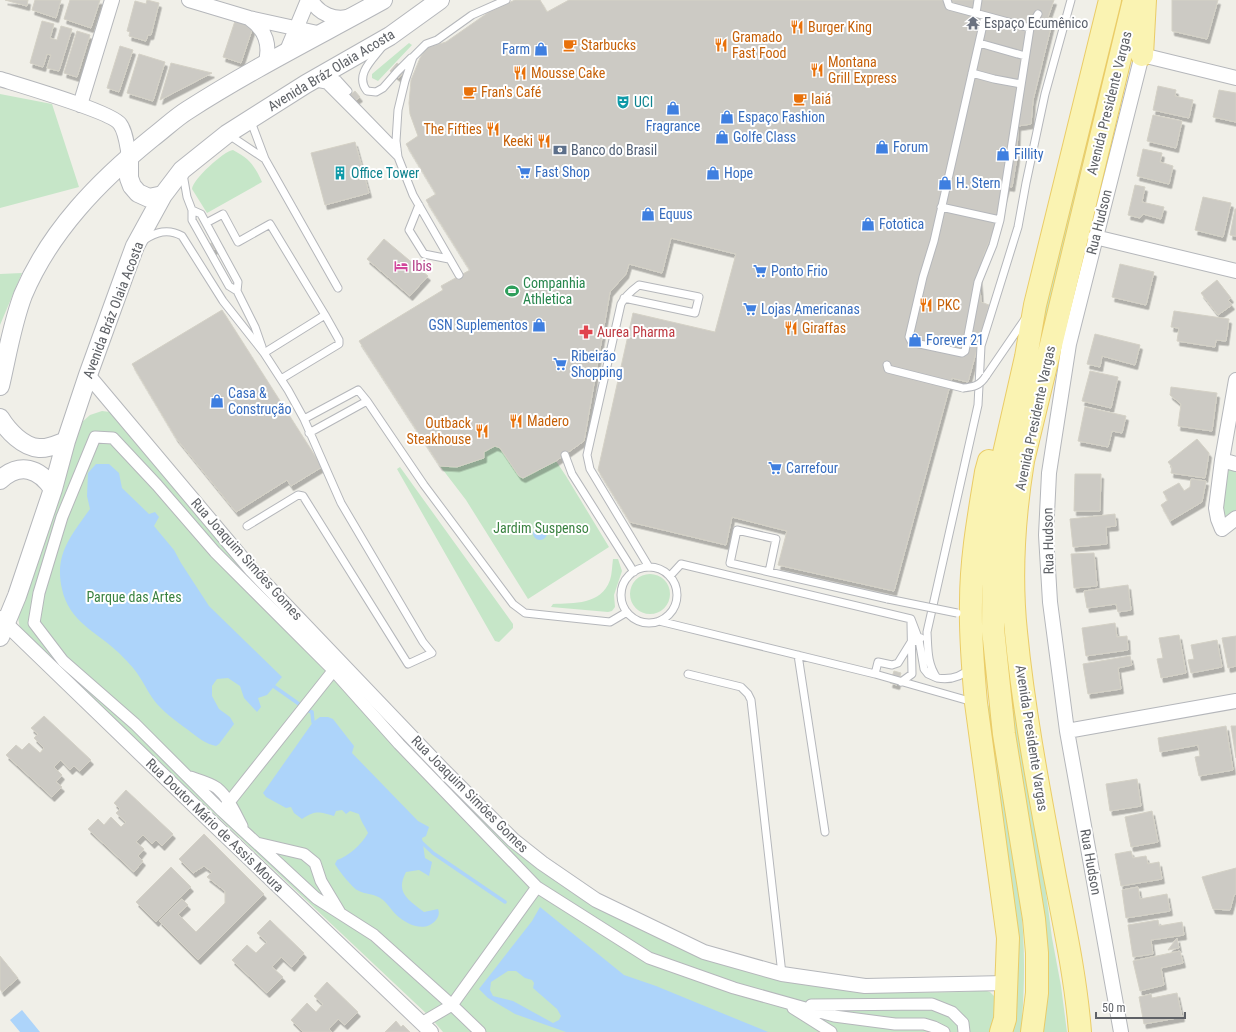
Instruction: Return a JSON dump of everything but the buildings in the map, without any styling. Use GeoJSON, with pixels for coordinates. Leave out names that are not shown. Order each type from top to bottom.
{"type":"FeatureCollection","features":[{"type":"Feature","properties":{"kind":"main road","name":"Avenida Presidente Vargas"},"geometry":{"type":"LineString","coordinates":[[1032,1032],[1037,993],[1036,940],[1034,919],[1004,734],[993,629],[994,537],[1003,458],[1026,357],[1035,306],[1082,108],[1110,0]]}},
{"type":"Feature","properties":{"kind":"main road","name":"Avenida Presidente Vargas"},"geometry":{"type":"LineString","coordinates":[[1080,1032],[1074,976],[1030,734],[1016,632],[1014,542],[1022,461],[1134,0]]}},
{"type":"Feature","properties":{"kind":"main road"},"geometry":{"type":"LineString","coordinates":[[1142,55],[1145,0]]}},
{"type":"Feature","properties":{"kind":"main road"},"geometry":{"type":"LineString","coordinates":[[1001,1032],[1005,1019],[1008,938],[976,703],[973,664],[964,607],[986,472],[1016,364],[1026,357]]}},
{"type":"Feature","properties":{"kind":"street"},"geometry":{"type":"LineString","coordinates":[[80,105],[112,0]]}},
{"type":"Feature","properties":{"kind":"street"},"geometry":{"type":"LineString","coordinates":[[189,0],[249,18],[322,34]]}},
{"type":"Feature","properties":{"kind":"street"},"geometry":{"type":"LineString","coordinates":[[286,53],[308,0]]}},
{"type":"Feature","properties":{"kind":"street"},"geometry":{"type":"LineString","coordinates":[[311,0],[318,9],[332,17],[340,18],[356,15]]}},
{"type":"Feature","properties":{"kind":"street"},"geometry":{"type":"LineString","coordinates":[[0,386],[13,326],[24,295],[39,263],[73,213],[104,180],[129,156],[187,111],[286,53],[383,0]]}},
{"type":"Feature","properties":{"kind":"street","name":"Avenida Bráz Olaia Acosta"},"geometry":{"type":"LineString","coordinates":[[2,626],[17,596],[53,489],[66,441],[88,374],[135,246],[163,195],[182,170],[227,134],[250,118],[313,80],[390,36],[440,0]]}},
{"type":"Feature","properties":{"kind":"street"},"geometry":{"type":"LineString","coordinates":[[249,18],[257,24],[267,39],[268,56],[265,65]]}},
{"type":"Feature","properties":{"kind":"street"},"geometry":{"type":"LineString","coordinates":[[1142,55],[1236,78]]}},
{"type":"Feature","properties":{"kind":"street","name":"Rua Hudson"},"geometry":{"type":"LineString","coordinates":[[1121,1032],[1067,731],[1050,602],[1046,535],[1049,473],[1069,344],[1142,55]]}},
{"type":"Feature","properties":{"kind":"street"},"geometry":{"type":"LineString","coordinates":[[0,79],[115,118],[124,132],[129,156],[129,178],[132,186],[138,193],[149,198],[163,195]]}},
{"type":"Feature","properties":{"kind":"street"},"geometry":{"type":"LineString","coordinates":[[1095,237],[1236,271]]}},
{"type":"Feature","properties":{"kind":"street","name":"Rua Joaquim Simões Gomes"},"geometry":{"type":"LineString","coordinates":[[88,374],[252,570],[336,665],[513,840],[542,863],[596,900],[704,952],[782,974],[865,986],[1006,983]]}},
{"type":"Feature","properties":{"kind":"street"},"geometry":{"type":"LineString","coordinates":[[1236,380],[1229,462],[1216,508],[1222,529],[1236,518]]}},
{"type":"Feature","properties":{"kind":"street"},"geometry":{"type":"LineString","coordinates":[[0,418],[17,438],[32,446],[44,448],[66,441]]}},
{"type":"Feature","properties":{"kind":"street"},"geometry":{"type":"LineString","coordinates":[[480,1032],[374,935],[316,898],[245,833],[134,724],[63,661],[34,623],[39,593],[62,517],[95,437],[112,438],[157,485],[215,552],[336,665],[399,744],[538,887],[649,958],[734,988],[834,1016],[870,1022],[924,1024],[944,1032]]}},
{"type":"Feature","properties":{"kind":"street"},"geometry":{"type":"LineString","coordinates":[[0,480],[16,470],[26,469],[44,477],[53,489]]}},
{"type":"Feature","properties":{"kind":"street","name":"Rua Doutor Mário de Assis Moura"},"geometry":{"type":"LineString","coordinates":[[2,626],[427,1027]]}},
{"type":"Feature","properties":{"kind":"street"},"geometry":{"type":"LineString","coordinates":[[222,811],[336,665]]}},
{"type":"Feature","properties":{"kind":"street"},"geometry":{"type":"LineString","coordinates":[[1067,731],[1236,701]]}},
{"type":"Feature","properties":{"kind":"street"},"geometry":{"type":"LineString","coordinates":[[186,775],[216,787],[229,802],[245,833]]}},
{"type":"Feature","properties":{"kind":"street"},"geometry":{"type":"LineString","coordinates":[[256,843],[304,854],[315,863],[321,881],[343,916]]}},
{"type":"Feature","properties":{"kind":"street"},"geometry":{"type":"LineString","coordinates":[[427,1027],[452,1005],[538,887]]}},
{"type":"Feature","properties":{"kind":"street"},"geometry":{"type":"LineString","coordinates":[[783,1001],[831,1032]]}},
{"type":"Feature","properties":{"kind":"street"},"geometry":{"type":"LineString","coordinates":[[798,1006],[932,1004],[952,1012],[963,1023],[964,1032]]}},
{"type":"Feature","properties":{"kind":"lane"},"geometry":{"type":"LineString","coordinates":[[390,36],[362,76],[362,81],[367,91],[376,92],[383,88],[426,44],[437,40],[472,15],[506,0]]}},
{"type":"Feature","properties":{"kind":"lane"},"geometry":{"type":"LineString","coordinates":[[947,0],[949,6],[1030,28]]}},
{"type":"Feature","properties":{"kind":"lane"},"geometry":{"type":"LineString","coordinates":[[976,13],[978,0]]}},
{"type":"Feature","properties":{"kind":"lane"},"geometry":{"type":"LineString","coordinates":[[937,678],[928,659],[927,632],[978,405],[981,346],[1018,227],[1045,94],[1071,0]]}},
{"type":"Feature","properties":{"kind":"lane"},"geometry":{"type":"LineString","coordinates":[[985,16],[934,240],[923,277],[909,337],[911,341],[915,343],[962,353],[965,351],[978,282],[993,245],[1000,220],[1030,28],[1038,14]]}},
{"type":"Feature","properties":{"kind":"lane"},"geometry":{"type":"LineString","coordinates":[[979,43],[1025,56]]}},
{"type":"Feature","properties":{"kind":"lane"},"geometry":{"type":"LineString","coordinates":[[398,157],[396,122],[400,99],[413,57]]}},
{"type":"Feature","properties":{"kind":"lane"},"geometry":{"type":"LineString","coordinates":[[972,73],[1021,84]]}},
{"type":"Feature","properties":{"kind":"lane"},"geometry":{"type":"LineString","coordinates":[[313,80],[328,75],[338,80],[396,141]]}},
{"type":"Feature","properties":{"kind":"lane"},"geometry":{"type":"LineString","coordinates":[[313,80],[321,78],[333,83],[398,149]]}},
{"type":"Feature","properties":{"kind":"lane"},"geometry":{"type":"LineString","coordinates":[[313,80],[326,85],[398,157],[419,205],[459,276]]}},
{"type":"Feature","properties":{"kind":"lane"},"geometry":{"type":"LineString","coordinates":[[250,118],[265,159],[338,288]]}},
{"type":"Feature","properties":{"kind":"lane"},"geometry":{"type":"LineString","coordinates":[[227,134],[265,159]]}},
{"type":"Feature","properties":{"kind":"lane"},"geometry":{"type":"LineString","coordinates":[[182,170],[186,197],[192,210],[192,220],[229,286],[237,291],[255,327],[264,353]]}},
{"type":"Feature","properties":{"kind":"lane"},"geometry":{"type":"LineString","coordinates":[[419,205],[409,230],[424,254],[449,259]]}},
{"type":"Feature","properties":{"kind":"lane"},"geometry":{"type":"LineString","coordinates":[[941,207],[1000,220]]}},
{"type":"Feature","properties":{"kind":"lane"},"geometry":{"type":"LineString","coordinates":[[192,210],[201,214],[238,282],[237,291]]}},
{"type":"Feature","properties":{"kind":"lane"},"geometry":{"type":"LineString","coordinates":[[206,223],[223,214],[238,242],[270,224],[339,340],[339,344],[281,380]]}},
{"type":"Feature","properties":{"kind":"lane"},"geometry":{"type":"LineString","coordinates":[[135,246],[151,235],[164,231],[174,231],[182,236],[223,301],[264,353],[281,380],[304,419],[341,504],[422,642],[432,653],[408,664],[302,496],[298,495],[247,526]]}},
{"type":"Feature","properties":{"kind":"lane"},"geometry":{"type":"LineString","coordinates":[[624,298],[695,313],[699,296],[638,285],[624,298],[620,304],[587,455],[590,469],[649,567]]}},
{"type":"Feature","properties":{"kind":"lane"},"geometry":{"type":"LineString","coordinates":[[887,365],[888,369],[963,388],[971,388],[982,382],[1035,306]]}},
{"type":"Feature","properties":{"kind":"lane"},"geometry":{"type":"LineString","coordinates":[[264,353],[325,315]]}},
{"type":"Feature","properties":{"kind":"lane"},"geometry":{"type":"LineString","coordinates":[[304,419],[358,390],[424,485],[513,604],[524,613],[610,622],[627,612]]}},
{"type":"Feature","properties":{"kind":"lane"},"geometry":{"type":"LineString","coordinates":[[309,433],[367,401]]}},
{"type":"Feature","properties":{"kind":"lane"},"geometry":{"type":"LineString","coordinates":[[565,454],[572,474],[634,572]]}},
{"type":"Feature","properties":{"kind":"lane"},"geometry":{"type":"LineString","coordinates":[[768,572],[776,539],[737,530],[730,563],[768,572],[888,599],[964,607]]}},
{"type":"Feature","properties":{"kind":"lane"},"geometry":{"type":"LineString","coordinates":[[670,576],[681,564],[911,619]]}},
{"type":"Feature","properties":{"kind":"lane"},"geometry":{"type":"LineString","coordinates":[[649,567],[664,571],[670,576],[675,584],[677,593],[677,602],[667,617],[650,623],[641,622],[633,618],[627,612],[621,595],[627,578],[641,568],[649,567]]}},
{"type":"Feature","properties":{"kind":"lane"},"geometry":{"type":"LineString","coordinates":[[911,619],[919,640],[924,669],[928,674],[937,678],[952,679],[960,676],[973,664]]}},
{"type":"Feature","properties":{"kind":"lane"},"geometry":{"type":"LineString","coordinates":[[901,682],[912,674],[910,642],[911,619]]}},
{"type":"Feature","properties":{"kind":"lane"},"geometry":{"type":"LineString","coordinates":[[659,621],[875,674],[976,703]]}},
{"type":"Feature","properties":{"kind":"lane"},"geometry":{"type":"LineString","coordinates":[[875,674],[878,662],[892,665],[898,663],[910,642],[919,640],[927,632]]}},
{"type":"Feature","properties":{"kind":"lane"},"geometry":{"type":"LineString","coordinates":[[798,655],[825,832]]}},
{"type":"Feature","properties":{"kind":"lane"},"geometry":{"type":"LineString","coordinates":[[688,674],[741,687],[748,694],[751,700],[782,974]]}},
{"type":"Feature","properties":{"kind":"green space"},"geometry":{"type":"Polygon","coordinates":[[[1119,0],[1126,0],[1012,467],[1042,862],[1067,1032],[1043,1032],[1046,998],[999,616],[1011,446],[1084,153],[1119,0]]]}},
{"type":"Feature","properties":{"kind":"green space"},"geometry":{"type":"Polygon","coordinates":[[[409,43],[412,45],[378,81],[372,78],[372,74],[409,43]]]}},
{"type":"Feature","properties":{"kind":"green space"},"geometry":{"type":"Polygon","coordinates":[[[0,94],[52,104],[79,187],[0,208],[0,94]]]}},
{"type":"Feature","properties":{"kind":"green space"},"geometry":{"type":"Polygon","coordinates":[[[233,150],[244,156],[251,163],[262,182],[207,213],[192,189],[194,184],[210,166],[223,155],[233,150]]]}},
{"type":"Feature","properties":{"kind":"green space"},"geometry":{"type":"Polygon","coordinates":[[[22,273],[0,325],[0,274],[22,273]]]}},
{"type":"Feature","properties":{"kind":"green space","name":"Parque das Artes"},"geometry":{"type":"Polygon","coordinates":[[[102,411],[110,412],[335,667],[439,777],[522,856],[600,910],[685,951],[775,979],[869,993],[964,992],[984,990],[990,992],[998,1001],[992,1032],[443,1032],[430,1017],[20,629],[18,617],[81,423],[90,415],[102,411]]]}},
{"type":"Feature","properties":{"kind":"green space","name":"Jardim Suspenso"},"geometry":{"type":"Polygon","coordinates":[[[495,446],[500,448],[519,476],[523,478],[556,461],[609,547],[528,599],[466,500],[440,466],[457,467],[484,458],[484,452],[495,446]]]}},
{"type":"Feature","properties":{"kind":"green space"},"geometry":{"type":"Polygon","coordinates":[[[1223,464],[1236,467],[1236,510],[1223,524],[1223,464]]]}},
{"type":"Feature","properties":{"kind":"green space"},"geometry":{"type":"Polygon","coordinates":[[[400,467],[513,624],[513,628],[499,642],[495,641],[397,469],[400,467]]]}},
{"type":"Feature","properties":{"kind":"green space"},"geometry":{"type":"Polygon","coordinates":[[[613,559],[618,559],[622,571],[614,595],[615,607],[612,611],[608,612],[551,607],[553,604],[578,603],[586,601],[600,594],[606,588],[610,580],[613,559]]]}},
{"type":"Feature","properties":{"kind":"green space"},"geometry":{"type":"Polygon","coordinates":[[[654,574],[661,577],[667,583],[670,594],[669,602],[661,611],[654,614],[646,614],[639,611],[631,602],[630,590],[633,583],[642,575],[654,574]]]}},
{"type":"Feature","properties":{"kind":"green space"},"geometry":{"type":"Polygon","coordinates":[[[986,702],[990,708],[1014,848],[1021,904],[1024,969],[1021,1032],[1008,1032],[986,702]]]}},
{"type":"Feature","properties":{"kind":"water"},"geometry":{"type":"Polygon","coordinates":[[[96,464],[109,464],[119,473],[122,488],[149,514],[155,512],[159,517],[154,526],[174,550],[209,606],[282,677],[267,695],[258,698],[261,707],[257,712],[244,698],[240,686],[228,678],[217,679],[212,686],[212,696],[219,709],[230,717],[234,724],[216,746],[200,739],[161,708],[152,698],[130,664],[77,618],[66,600],[60,577],[62,555],[76,528],[90,509],[87,496],[88,473],[96,464]]]}},
{"type":"Feature","properties":{"kind":"water"},"geometry":{"type":"Polygon","coordinates":[[[537,526],[543,526],[547,530],[547,536],[543,540],[537,540],[533,536],[533,530],[537,526]]]}},
{"type":"Feature","properties":{"kind":"water"},"geometry":{"type":"Polygon","coordinates":[[[320,717],[328,717],[333,719],[354,746],[352,753],[418,821],[429,827],[426,836],[422,838],[425,858],[432,862],[429,876],[419,870],[406,872],[402,885],[408,899],[424,912],[438,909],[438,917],[432,924],[423,927],[404,921],[380,898],[360,892],[354,888],[335,864],[337,860],[354,850],[368,833],[359,814],[350,811],[346,814],[342,810],[336,811],[334,816],[314,813],[302,819],[294,813],[291,807],[286,808],[266,797],[263,793],[313,722],[320,717]]]}},
{"type":"Feature","properties":{"kind":"water"},"geometry":{"type":"Polygon","coordinates":[[[540,907],[624,975],[656,986],[768,1032],[566,1032],[515,1014],[488,998],[479,989],[532,921],[540,907]],[[508,971],[491,982],[490,990],[493,996],[513,1001],[553,1023],[559,1020],[561,1016],[557,1009],[533,988],[534,983],[532,980],[525,978],[516,971],[508,971]]]}},
{"type":"Feature","properties":{"kind":"water"},"geometry":{"type":"Polygon","coordinates":[[[22,1010],[40,1032],[20,1032],[10,1020],[22,1010]]]}},
{"type":"Feature","properties":{"kind":"waterway"},"geometry":{"type":"LineString","coordinates":[[272,685],[299,704]]}},
{"type":"Feature","properties":{"kind":"waterway"},"geometry":{"type":"LineString","coordinates":[[309,711],[312,712],[313,722],[315,725]]}},
{"type":"Feature","properties":{"kind":"waterway"},"geometry":{"type":"LineString","coordinates":[[419,840],[433,853],[505,902]]}},
{"type":"Feature","properties":{"kind":"place","name":"Espaço Ecumênico"},"geometry":{"type":"Point","coordinates":[973,23]}},
{"type":"Feature","properties":{"kind":"place","name":"Burger King"},"geometry":{"type":"Point","coordinates":[797,27]}},
{"type":"Feature","properties":{"kind":"place","name":"Starbucks"},"geometry":{"type":"Point","coordinates":[570,45]}},
{"type":"Feature","properties":{"kind":"place","name":"Gramado Fast Food"},"geometry":{"type":"Point","coordinates":[721,45]}},
{"type":"Feature","properties":{"kind":"place","name":"Farm"},"geometry":{"type":"Point","coordinates":[541,49]}},
{"type":"Feature","properties":{"kind":"place","name":"Montana Grill Express"},"geometry":{"type":"Point","coordinates":[817,70]}},
{"type":"Feature","properties":{"kind":"place","name":"Mousse Cake"},"geometry":{"type":"Point","coordinates":[520,73]}},
{"type":"Feature","properties":{"kind":"place","name":"Fran's Café"},"geometry":{"type":"Point","coordinates":[470,92]}},
{"type":"Feature","properties":{"kind":"place","name":"Iaiá"},"geometry":{"type":"Point","coordinates":[800,99]}},
{"type":"Feature","properties":{"kind":"place","name":"UCI"},"geometry":{"type":"Point","coordinates":[623,102]}},
{"type":"Feature","properties":{"kind":"place","name":"Fragrance"},"geometry":{"type":"Point","coordinates":[673,108]}},
{"type":"Feature","properties":{"kind":"place","name":"Espaço Fashion"},"geometry":{"type":"Point","coordinates":[727,117]}},
{"type":"Feature","properties":{"kind":"place","name":"The Fifties"},"geometry":{"type":"Point","coordinates":[493,129]}},
{"type":"Feature","properties":{"kind":"place","name":"Golfe Class"},"geometry":{"type":"Point","coordinates":[722,137]}},
{"type":"Feature","properties":{"kind":"place","name":"Keeki"},"geometry":{"type":"Point","coordinates":[544,141]}},
{"type":"Feature","properties":{"kind":"place","name":"Forum"},"geometry":{"type":"Point","coordinates":[882,147]}},
{"type":"Feature","properties":{"kind":"place","name":"Banco do Brasil"},"geometry":{"type":"Point","coordinates":[560,150]}},
{"type":"Feature","properties":{"kind":"place","name":"Fillity"},"geometry":{"type":"Point","coordinates":[1003,154]}},
{"type":"Feature","properties":{"kind":"place","name":"Fast Shop"},"geometry":{"type":"Point","coordinates":[524,172]}},
{"type":"Feature","properties":{"kind":"place","name":"Office Tower"},"geometry":{"type":"Point","coordinates":[340,173]}},
{"type":"Feature","properties":{"kind":"place","name":"Hope"},"geometry":{"type":"Point","coordinates":[713,173]}},
{"type":"Feature","properties":{"kind":"place","name":"H. Stern"},"geometry":{"type":"Point","coordinates":[945,183]}},
{"type":"Feature","properties":{"kind":"place","name":"Equus"},"geometry":{"type":"Point","coordinates":[648,214]}},
{"type":"Feature","properties":{"kind":"place","name":"Fototica"},"geometry":{"type":"Point","coordinates":[868,224]}},
{"type":"Feature","properties":{"kind":"place","name":"Ibis"},"geometry":{"type":"Point","coordinates":[401,266]}},
{"type":"Feature","properties":{"kind":"place","name":"Ponto Frio"},"geometry":{"type":"Point","coordinates":[760,271]}},
{"type":"Feature","properties":{"kind":"place","name":"Companhia Athletica"},"geometry":{"type":"Point","coordinates":[512,291]}},
{"type":"Feature","properties":{"kind":"place","name":"PKC"},"geometry":{"type":"Point","coordinates":[926,305]}},
{"type":"Feature","properties":{"kind":"place","name":"Lojas Americanas"},"geometry":{"type":"Point","coordinates":[750,309]}},
{"type":"Feature","properties":{"kind":"place","name":"GSN Suplementos"},"geometry":{"type":"Point","coordinates":[539,325]}},
{"type":"Feature","properties":{"kind":"place","name":"Giraffas"},"geometry":{"type":"Point","coordinates":[791,328]}},
{"type":"Feature","properties":{"kind":"place","name":"Aurea Pharma"},"geometry":{"type":"Point","coordinates":[586,332]}},
{"type":"Feature","properties":{"kind":"place","name":"Forever 21"},"geometry":{"type":"Point","coordinates":[915,340]}},
{"type":"Feature","properties":{"kind":"place","name":"Ribeirão Shopping"},"geometry":{"type":"Point","coordinates":[560,364]}},
{"type":"Feature","properties":{"kind":"place","name":"Casa & Construção"},"geometry":{"type":"Point","coordinates":[217,401]}},
{"type":"Feature","properties":{"kind":"place","name":"Madero"},"geometry":{"type":"Point","coordinates":[516,421]}},
{"type":"Feature","properties":{"kind":"place","name":"Outback Steakhouse"},"geometry":{"type":"Point","coordinates":[482,431]}},
{"type":"Feature","properties":{"kind":"place","name":"Carrefour"},"geometry":{"type":"Point","coordinates":[775,468]}}]}
